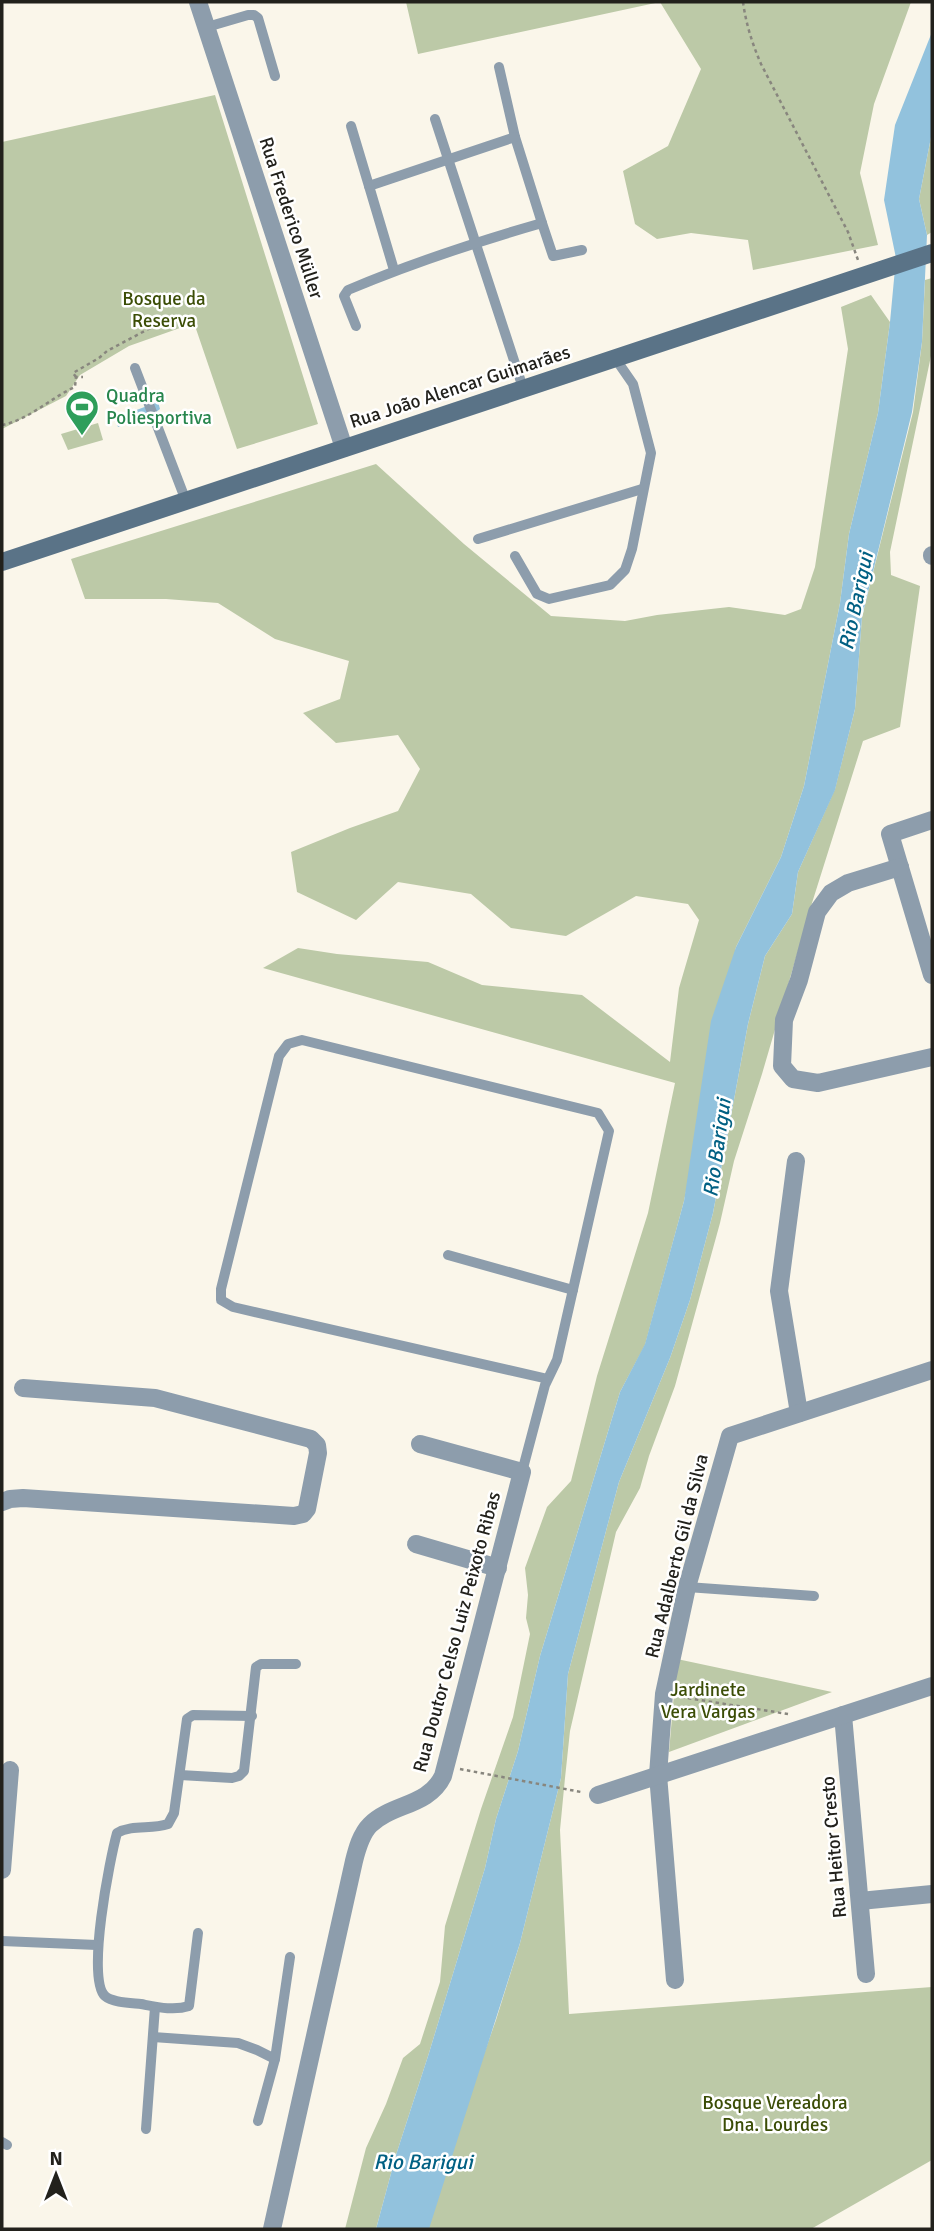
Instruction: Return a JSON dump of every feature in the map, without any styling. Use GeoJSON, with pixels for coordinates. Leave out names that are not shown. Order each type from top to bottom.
{"type":"FeatureCollection","features":[{"type":"Feature","properties":{"kind":"main road","name":"Rua João Alencar Guimarães"},"geometry":{"type":"LineString","coordinates":[[2,562],[932,253]]}},
{"type":"Feature","properties":{"kind":"street","name":"Rua Frederico Müller"},"geometry":{"type":"LineString","coordinates":[[198,2],[344,448]]}},
{"type":"Feature","properties":{"kind":"street"},"geometry":{"type":"LineString","coordinates":[[932,820],[890,834],[932,975]]}},
{"type":"Feature","properties":{"kind":"street"},"geometry":{"type":"LineString","coordinates":[[900,867],[848,883],[831,893],[817,912],[799,980],[784,1020],[782,1066],[793,1079],[818,1083],[932,1057]]}},
{"type":"Feature","properties":{"kind":"street"},"geometry":{"type":"LineString","coordinates":[[796,1161],[779,1291],[799,1413],[932,1370]]}},
{"type":"Feature","properties":{"kind":"street"},"geometry":{"type":"LineString","coordinates":[[2,1502],[23,1499],[295,1516],[303,1514],[307,1509],[316,1464],[317,1445],[311,1439],[155,1398],[23,1388]]}},
{"type":"Feature","properties":{"kind":"street","name":"Rua Adalberto Gil da Silva"},"geometry":{"type":"LineString","coordinates":[[675,1980],[658,1775],[664,1694],[687,1587],[730,1436],[799,1413]]}},
{"type":"Feature","properties":{"kind":"street"},"geometry":{"type":"LineString","coordinates":[[420,1444],[522,1472]]}},
{"type":"Feature","properties":{"kind":"street","name":"Rua Doutor Celso Luiz Peixoto Ribas"},"geometry":{"type":"LineString","coordinates":[[272,2229],[359,1842],[368,1826],[380,1817],[431,1793],[439,1785],[522,1472]]}},
{"type":"Feature","properties":{"kind":"street"},"geometry":{"type":"LineString","coordinates":[[416,1544],[498,1568]]}},
{"type":"Feature","properties":{"kind":"street"},"geometry":{"type":"LineString","coordinates":[[598,1795],[932,1686]]}},
{"type":"Feature","properties":{"kind":"street","name":"Rua Heitor Cresto"},"geometry":{"type":"LineString","coordinates":[[842,1715],[866,1974]]}},
{"type":"Feature","properties":{"kind":"street"},"geometry":{"type":"LineString","coordinates":[[2,1870],[10,1770]]}},
{"type":"Feature","properties":{"kind":"street"},"geometry":{"type":"LineString","coordinates":[[860,1901],[932,1894]]}},
{"type":"Feature","properties":{"kind":"lane"},"geometry":{"type":"LineString","coordinates":[[207,27],[254,15],[258,18],[275,76]]}},
{"type":"Feature","properties":{"kind":"lane"},"geometry":{"type":"LineString","coordinates":[[499,67],[515,137],[553,256],[582,250]]}},
{"type":"Feature","properties":{"kind":"lane"},"geometry":{"type":"LineString","coordinates":[[435,119],[523,388]]}},
{"type":"Feature","properties":{"kind":"lane"},"geometry":{"type":"LineString","coordinates":[[351,126],[394,270]]}},
{"type":"Feature","properties":{"kind":"lane"},"geometry":{"type":"LineString","coordinates":[[369,186],[515,137]]}},
{"type":"Feature","properties":{"kind":"lane"},"geometry":{"type":"LineString","coordinates":[[356,326],[344,296],[348,290],[394,270],[542,223]]}},
{"type":"Feature","properties":{"kind":"lane"},"geometry":{"type":"LineString","coordinates":[[515,556],[537,593],[549,599],[610,585],[625,570],[651,453],[633,384],[615,358]]}},
{"type":"Feature","properties":{"kind":"lane"},"geometry":{"type":"LineString","coordinates":[[135,369],[186,500]]}},
{"type":"Feature","properties":{"kind":"lane"},"geometry":{"type":"LineString","coordinates":[[478,538],[642,489]]}},
{"type":"Feature","properties":{"kind":"lane","name":"Rua Doutor Celso Luiz Peixoto Ribas"},"geometry":{"type":"LineString","coordinates":[[522,1472],[548,1379],[557,1360],[609,1131],[598,1113],[302,1040],[288,1044],[279,1056],[221,1289],[221,1300],[233,1307],[548,1379]]}},
{"type":"Feature","properties":{"kind":"lane"},"geometry":{"type":"LineString","coordinates":[[448,1255],[573,1290]]}},
{"type":"Feature","properties":{"kind":"lane"},"geometry":{"type":"LineString","coordinates":[[687,1587],[814,1596]]}},
{"type":"Feature","properties":{"kind":"lane"},"geometry":{"type":"LineString","coordinates":[[180,1775],[232,1778],[239,1776],[244,1771],[256,1667],[261,1664],[296,1664]]}},
{"type":"Feature","properties":{"kind":"lane"},"geometry":{"type":"LineString","coordinates":[[198,1933],[189,2006],[155,2007],[110,1999],[103,1995],[97,1945],[117,1833],[126,1828],[157,1828],[168,1824],[174,1813],[187,1719],[193,1715],[251,1716]]}},
{"type":"Feature","properties":{"kind":"lane"},"geometry":{"type":"LineString","coordinates":[[2,1941],[97,1945]]}},
{"type":"Feature","properties":{"kind":"lane"},"geometry":{"type":"LineString","coordinates":[[258,2121],[275,2059],[290,1957]]}},
{"type":"Feature","properties":{"kind":"lane"},"geometry":{"type":"LineString","coordinates":[[146,2129],[155,2007]]}},
{"type":"Feature","properties":{"kind":"lane"},"geometry":{"type":"LineString","coordinates":[[153,2037],[238,2043],[275,2059]]}},
{"type":"Feature","properties":{"kind":"path"},"geometry":{"type":"LineString","coordinates":[[743,2],[751,41],[761,64],[848,232],[863,275]]}},
{"type":"Feature","properties":{"kind":"path"},"geometry":{"type":"LineString","coordinates":[[2,425],[28,415],[75,387],[76,377],[73,373],[154,326]]}},
{"type":"Feature","properties":{"kind":"path"},"geometry":{"type":"LineString","coordinates":[[76,377],[83,377]]}},
{"type":"Feature","properties":{"kind":"path"},"geometry":{"type":"LineString","coordinates":[[664,1694],[800,1716]]}},
{"type":"Feature","properties":{"kind":"path"},"geometry":{"type":"LineString","coordinates":[[446,1766],[577,1791]]}},
{"type":"Feature","properties":{"kind":"green space"},"geometry":{"type":"Polygon","coordinates":[[[406,2],[660,2],[418,54],[406,2]]]}},
{"type":"Feature","properties":{"kind":"green space"},"geometry":{"type":"Polygon","coordinates":[[[660,2],[911,2],[874,104],[860,173],[878,245],[753,270],[748,240],[691,233],[657,239],[635,224],[623,171],[668,146],[701,69],[660,2]]]}},
{"type":"Feature","properties":{"kind":"green space","name":"Bosque da Reserva"},"geometry":{"type":"Polygon","coordinates":[[[215,95],[318,424],[237,449],[194,323],[129,346],[80,375],[66,396],[2,429],[2,142],[215,95]]]}},
{"type":"Feature","properties":{"kind":"green space"},"geometry":{"type":"Polygon","coordinates":[[[932,132],[932,232],[927,235],[919,199],[932,132]]]}},
{"type":"Feature","properties":{"kind":"green space","name":"Bosque Vereadora Dna. Lourdes"},"geometry":{"type":"Polygon","coordinates":[[[932,278],[932,351],[890,552],[891,575],[920,586],[900,727],[863,741],[734,1161],[720,1223],[675,1386],[640,1488],[616,1532],[570,1731],[560,1830],[569,2014],[932,1987],[932,2160],[811,2229],[422,2229],[496,2020],[520,1943],[561,1778],[568,1674],[619,1482],[670,1358],[690,1300],[713,1213],[748,1024],[765,956],[792,914],[798,872],[835,789],[855,709],[862,617],[913,412],[922,342],[925,280],[932,278]]]}},
{"type":"Feature","properties":{"kind":"green space"},"geometry":{"type":"Polygon","coordinates":[[[871,295],[890,322],[878,413],[849,534],[840,603],[804,786],[781,857],[736,947],[684,1201],[645,1345],[620,1392],[540,1656],[518,1751],[496,1819],[485,1868],[396,2155],[376,2229],[345,2229],[366,2148],[403,2058],[420,2044],[440,1982],[445,1926],[513,1717],[530,1634],[526,1618],[528,1595],[525,1568],[547,1507],[571,1481],[597,1376],[648,1213],[675,1083],[263,968],[298,948],[428,962],[482,985],[582,995],[670,1062],[679,988],[699,920],[688,904],[636,896],[566,936],[511,928],[471,894],[398,882],[356,920],[297,892],[291,852],[398,811],[420,769],[398,735],[336,743],[303,713],[340,699],[349,661],[275,639],[218,603],[166,599],[85,599],[71,559],[376,464],[464,544],[551,616],[625,621],[729,607],[785,615],[801,609],[815,567],[848,349],[841,307],[871,295]]]}},
{"type":"Feature","properties":{"kind":"green space","name":"Quadra Poliesportiva"},"geometry":{"type":"Polygon","coordinates":[[[98,423],[103,440],[68,450],[61,434],[98,423]]]}},
{"type":"Feature","properties":{"kind":"green space","name":"Jardinete Vera Vargas"},"geometry":{"type":"Polygon","coordinates":[[[677,1659],[832,1692],[669,1752],[677,1659]]]}},
{"type":"Feature","properties":{"kind":"water","name":"Rio Barigui"},"geometry":{"type":"Polygon","coordinates":[[[932,32],[932,132],[919,199],[927,235],[922,342],[912,412],[862,617],[855,709],[835,790],[798,872],[792,914],[765,956],[748,1024],[713,1213],[690,1300],[670,1358],[619,1482],[568,1674],[561,1778],[520,1943],[429,2229],[376,2229],[396,2155],[485,1868],[496,1819],[518,1751],[540,1656],[620,1392],[645,1344],[684,1201],[711,1021],[736,947],[781,857],[804,786],[840,603],[849,534],[878,413],[896,258],[884,200],[895,125],[932,32]]]}},
{"type":"Feature","properties":{"kind":"water"},"geometry":{"type":"Polygon","coordinates":[[[158,402],[160,409],[156,412],[155,423],[138,419],[118,427],[115,418],[158,402]]]}},
{"type":"Feature","properties":{"kind":"place","name":"Quadra Poliesportiva"},"geometry":{"type":"Point","coordinates":[82,437]}}]}
